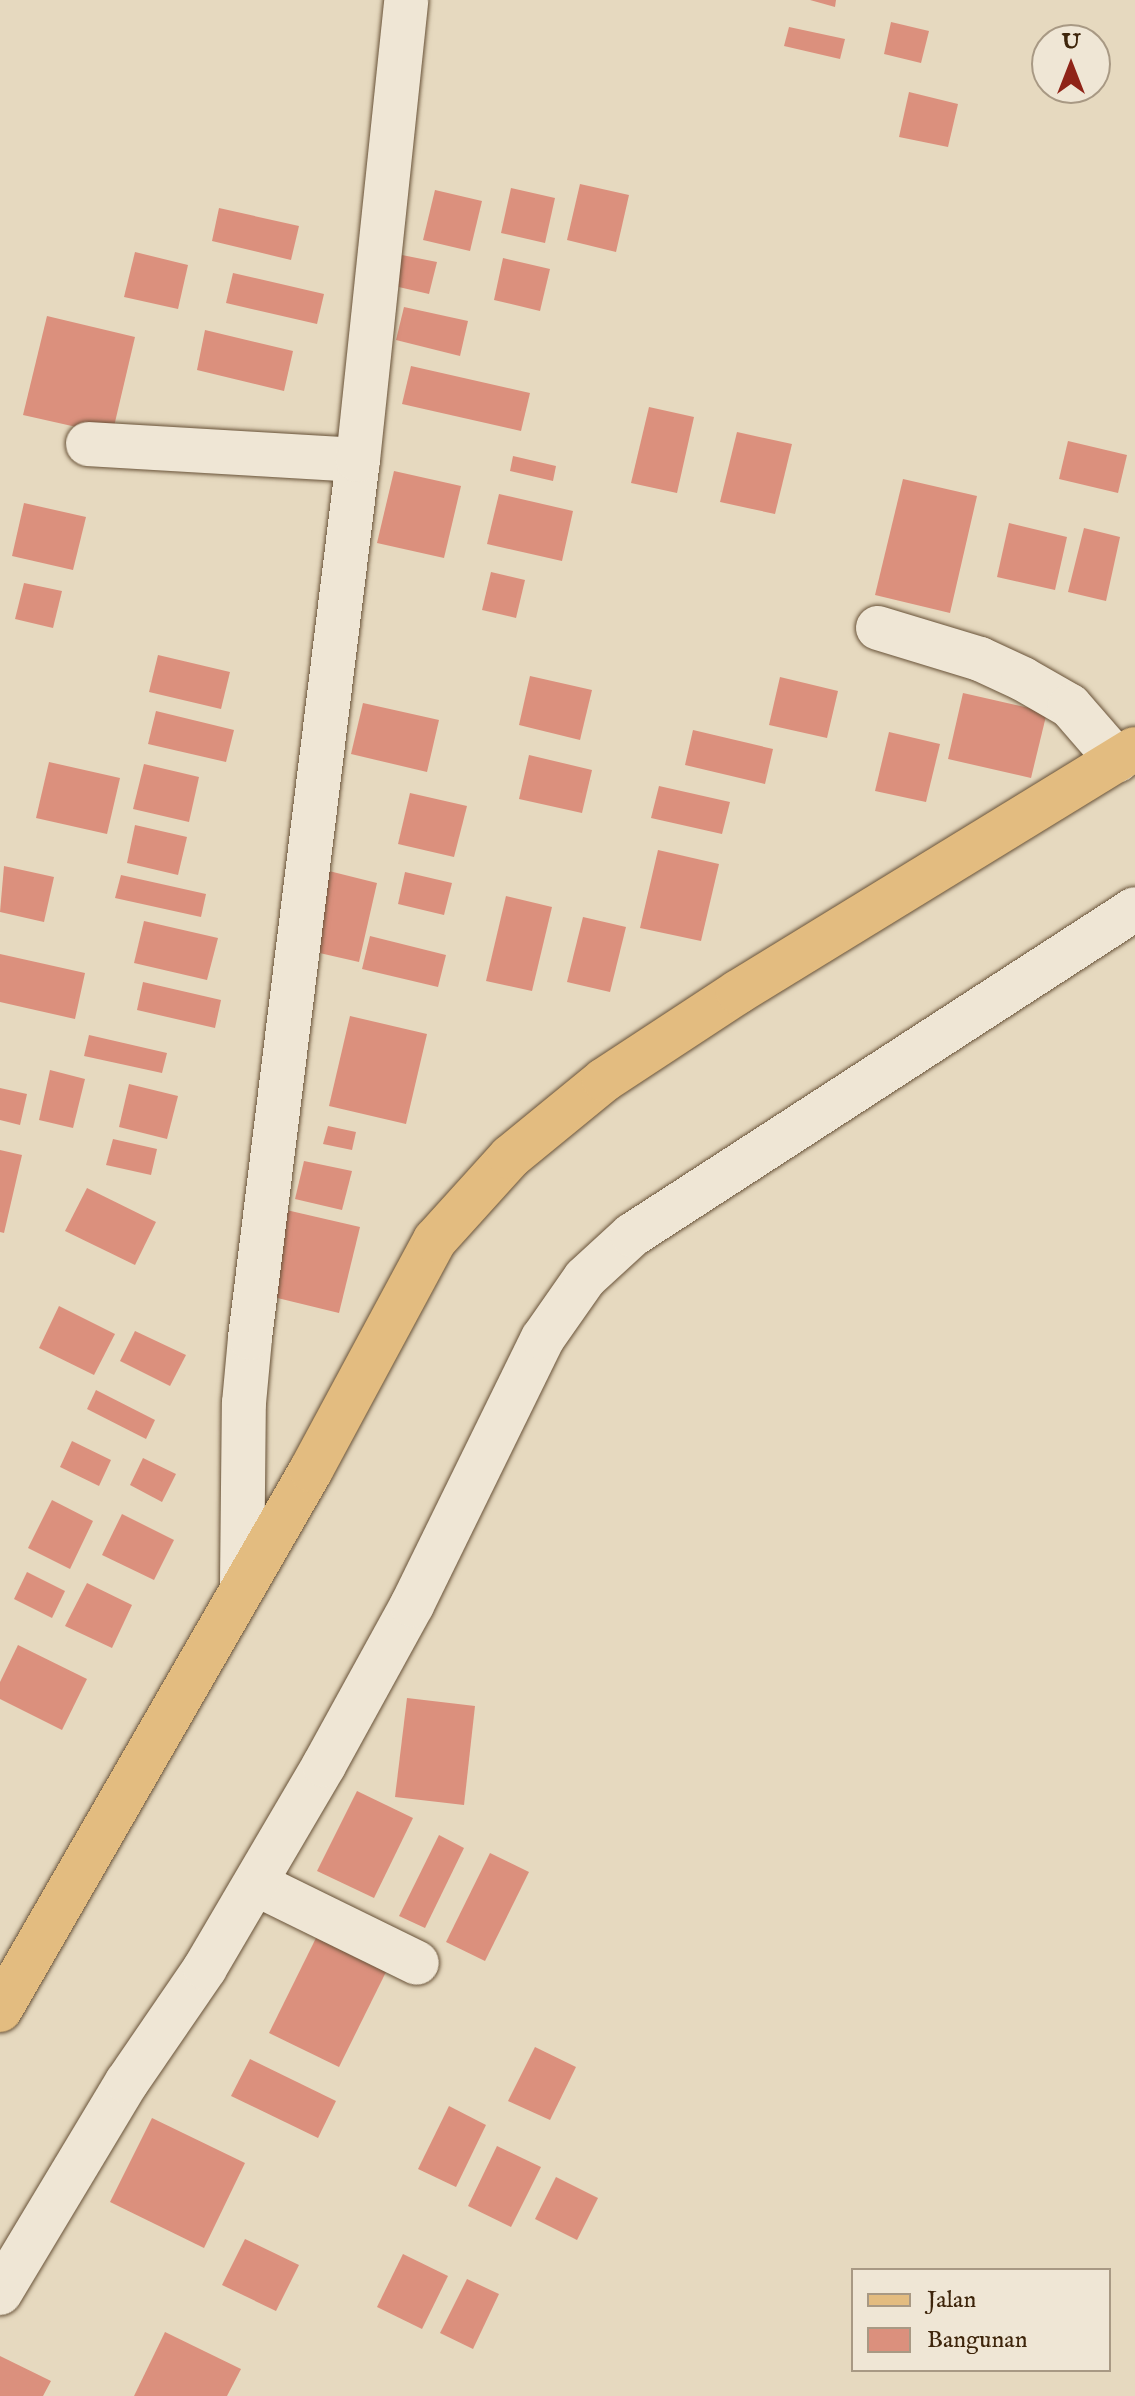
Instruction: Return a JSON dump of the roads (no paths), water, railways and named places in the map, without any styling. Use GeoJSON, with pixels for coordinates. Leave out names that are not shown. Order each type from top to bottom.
{"type":"FeatureCollection","features":[{"type":"Feature","properties":{"kind":"main road"},"geometry":{"type":"LineString","coordinates":[[0,2010],[242,1583],[311,1470],[435,1240],[510,1157],[604,1080],[738,992],[1126,754]]}},
{"type":"Feature","properties":{"kind":"street"},"geometry":{"type":"LineString","coordinates":[[242,1583],[244,1403],[250,1338],[358,460],[406,0]]}},
{"type":"Feature","properties":{"kind":"street"},"geometry":{"type":"LineString","coordinates":[[88,444],[358,460]]}},
{"type":"Feature","properties":{"kind":"street"},"geometry":{"type":"LineString","coordinates":[[878,628],[980,659],[1023,679],[1070,706],[1126,754]]}},
{"type":"Feature","properties":{"kind":"street"},"geometry":{"type":"LineString","coordinates":[[0,2293],[256,1884],[412,1605],[543,1338],[585,1278],[632,1235],[1135,909]]}},
{"type":"Feature","properties":{"kind":"street"},"geometry":{"type":"LineString","coordinates":[[256,1884],[417,1963]]}}]}
